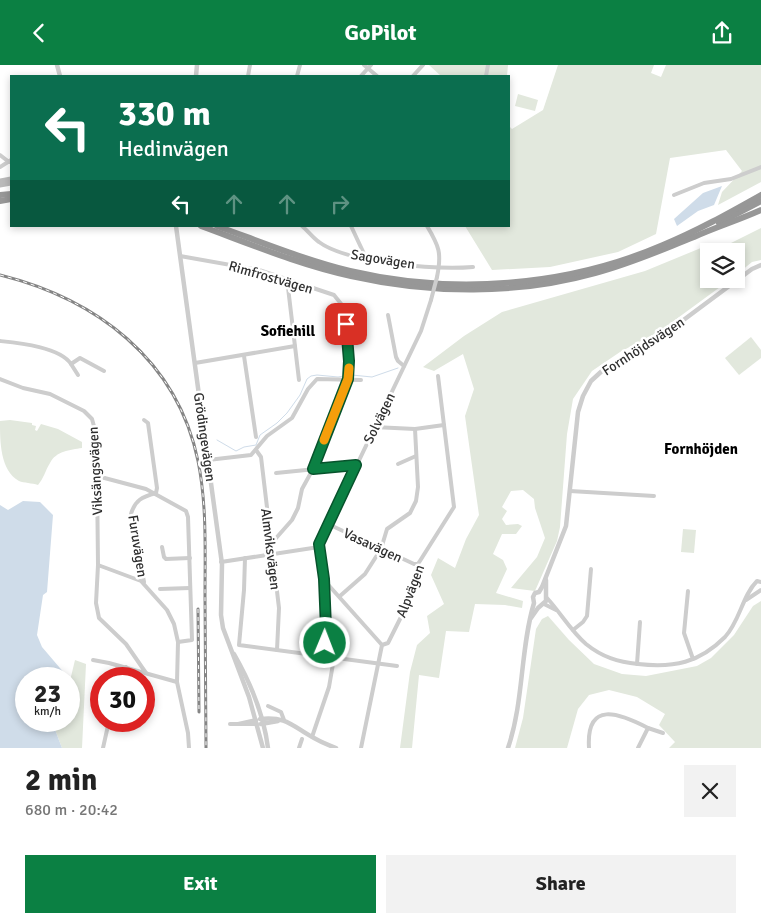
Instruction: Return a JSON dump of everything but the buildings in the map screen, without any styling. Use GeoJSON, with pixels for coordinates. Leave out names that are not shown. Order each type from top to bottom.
{"type":"FeatureCollection","features":[{"type":"Feature","properties":{"kind":"highway"},"geometry":{"type":"LineString","coordinates":[[220,227],[306,258],[351,271],[406,280],[479,284],[518,282],[556,277],[620,260],[662,246],[761,194]]}},
{"type":"Feature","properties":{"kind":"highway"},"geometry":{"type":"LineString","coordinates":[[694,237],[761,201]]}},
{"type":"Feature","properties":{"kind":"highway"},"geometry":{"type":"LineString","coordinates":[[204,227],[306,264],[350,276],[399,285],[447,289],[518,287],[573,278],[630,263],[761,210]]}},
{"type":"Feature","properties":{"kind":"street"},"geometry":{"type":"LineString","coordinates":[[414,75],[423,65]]}},
{"type":"Feature","properties":{"kind":"street"},"geometry":{"type":"LineString","coordinates":[[0,155],[10,161],[0,167]]}},
{"type":"Feature","properties":{"kind":"street"},"geometry":{"type":"LineString","coordinates":[[674,195],[704,183],[731,179],[761,167]]}},
{"type":"Feature","properties":{"kind":"street","name":"Grödingevägen"},"geometry":{"type":"LineString","coordinates":[[176,227],[221,562],[221,615],[223,628],[260,722]]}},
{"type":"Feature","properties":{"kind":"street","name":"Sagovägen"},"geometry":{"type":"LineString","coordinates":[[303,227],[320,243],[336,251],[366,259],[388,263],[439,267],[473,267]]}},
{"type":"Feature","properties":{"kind":"street"},"geometry":{"type":"LineString","coordinates":[[351,227],[366,259]]}},
{"type":"Feature","properties":{"kind":"street","name":"Solvägen"},"geometry":{"type":"LineString","coordinates":[[318,547],[421,331],[439,267],[438,244],[428,227]]}},
{"type":"Feature","properties":{"kind":"street","name":"Rimfrostvägen"},"geometry":{"type":"LineString","coordinates":[[180,256],[238,266],[287,279],[334,295],[342,305],[346,324],[349,361],[348,379]]}},
{"type":"Feature","properties":{"kind":"street","name":"Fornhöjdsvägen"},"geometry":{"type":"LineString","coordinates":[[508,748],[517,716],[529,622],[534,603],[533,597],[539,592],[547,575],[566,526],[578,412],[584,396],[592,381],[603,370],[662,336],[752,269],[761,265]]}},
{"type":"Feature","properties":{"kind":"street"},"geometry":{"type":"LineString","coordinates":[[287,279],[298,380]]}},
{"type":"Feature","properties":{"kind":"street"},"geometry":{"type":"LineString","coordinates":[[388,315],[396,357],[404,366]]}},
{"type":"Feature","properties":{"kind":"street"},"geometry":{"type":"LineString","coordinates":[[0,341],[25,344],[47,350],[68,359],[78,375]]}},
{"type":"Feature","properties":{"kind":"street"},"geometry":{"type":"LineString","coordinates":[[195,363],[295,346]]}},
{"type":"Feature","properties":{"kind":"street"},"geometry":{"type":"LineString","coordinates":[[244,356],[256,437]]}},
{"type":"Feature","properties":{"kind":"street"},"geometry":{"type":"LineString","coordinates":[[71,364],[80,359],[104,371]]}},
{"type":"Feature","properties":{"kind":"street","name":"Alpvägen"},"geometry":{"type":"LineString","coordinates":[[361,748],[382,645],[388,643],[404,609],[418,564],[454,507],[438,376]]}},
{"type":"Feature","properties":{"kind":"street","name":"Viksängsvägen"},"geometry":{"type":"LineString","coordinates":[[0,379],[22,388],[50,394],[84,411],[92,419],[97,476],[98,565],[96,603],[99,618],[126,644],[142,667]]}},
{"type":"Feature","properties":{"kind":"street"},"geometry":{"type":"LineString","coordinates":[[208,460],[249,456],[267,435],[292,418],[313,382],[317,379],[361,381]]}},
{"type":"Feature","properties":{"kind":"street"},"geometry":{"type":"LineString","coordinates":[[270,545],[292,520],[298,508],[302,489],[313,469],[348,379]]}},
{"type":"Feature","properties":{"kind":"street"},"geometry":{"type":"LineString","coordinates":[[144,420],[148,423],[153,451],[158,488],[156,493]]}},
{"type":"Feature","properties":{"kind":"street"},"geometry":{"type":"LineString","coordinates":[[374,427],[415,429],[444,425]]}},
{"type":"Feature","properties":{"kind":"street"},"geometry":{"type":"LineString","coordinates":[[340,596],[365,574],[381,549],[387,529],[410,513],[416,501],[418,487],[415,429]]}},
{"type":"Feature","properties":{"kind":"street","name":"Almviksvägen"},"geometry":{"type":"LineString","coordinates":[[256,450],[260,457],[279,608],[277,650]]}},
{"type":"Feature","properties":{"kind":"street"},"geometry":{"type":"LineString","coordinates":[[398,464],[416,456]]}},
{"type":"Feature","properties":{"kind":"street"},"geometry":{"type":"LineString","coordinates":[[276,473],[356,465]]}},
{"type":"Feature","properties":{"kind":"street"},"geometry":{"type":"LineString","coordinates":[[97,476],[146,489],[186,511],[190,558],[192,640],[178,642]]}},
{"type":"Feature","properties":{"kind":"street"},"geometry":{"type":"LineString","coordinates":[[570,491],[654,496]]}},
{"type":"Feature","properties":{"kind":"street","name":"Furuvägen"},"geometry":{"type":"LineString","coordinates":[[144,584],[131,514],[134,503],[143,496],[156,493]]}},
{"type":"Feature","properties":{"kind":"street","name":"Vasavägen"},"geometry":{"type":"LineString","coordinates":[[328,525],[414,564],[418,564]]}},
{"type":"Feature","properties":{"kind":"street"},"geometry":{"type":"LineString","coordinates":[[162,547],[166,559],[190,558]]}},
{"type":"Feature","properties":{"kind":"street"},"geometry":{"type":"LineString","coordinates":[[221,562],[318,547],[324,579],[326,628],[324,657]]}},
{"type":"Feature","properties":{"kind":"street"},"geometry":{"type":"LineString","coordinates":[[244,558],[239,645],[377,665],[397,666]]}},
{"type":"Feature","properties":{"kind":"street"},"geometry":{"type":"LineString","coordinates":[[98,565],[141,581],[167,609],[174,624],[178,642],[177,682],[188,733],[189,748]]}},
{"type":"Feature","properties":{"kind":"street"},"geometry":{"type":"LineString","coordinates":[[573,630],[587,616],[591,569]]}},
{"type":"Feature","properties":{"kind":"street","name":"Fornhöjdsvägen"},"geometry":{"type":"LineString","coordinates":[[529,622],[542,605],[546,596],[547,575]]}},
{"type":"Feature","properties":{"kind":"street"},"geometry":{"type":"LineString","coordinates":[[324,579],[382,645]]}},
{"type":"Feature","properties":{"kind":"street"},"geometry":{"type":"LineString","coordinates":[[539,592],[546,596],[585,643],[600,654],[619,662],[662,667],[679,664],[710,651],[727,635],[737,619],[751,587],[756,581],[761,582]]}},
{"type":"Feature","properties":{"kind":"street"},"geometry":{"type":"LineString","coordinates":[[160,589],[190,588]]}},
{"type":"Feature","properties":{"kind":"street"},"geometry":{"type":"LineString","coordinates":[[746,600],[761,590]]}},
{"type":"Feature","properties":{"kind":"street"},"geometry":{"type":"LineString","coordinates":[[688,591],[684,633],[693,659]]}},
{"type":"Feature","properties":{"kind":"street"},"geometry":{"type":"LineString","coordinates":[[534,603],[560,613]]}},
{"type":"Feature","properties":{"kind":"street"},"geometry":{"type":"LineString","coordinates":[[637,664],[640,622]]}},
{"type":"Feature","properties":{"kind":"street"},"geometry":{"type":"LineString","coordinates":[[312,737],[329,687],[334,658]]}},
{"type":"Feature","properties":{"kind":"street"},"geometry":{"type":"LineString","coordinates":[[93,660],[126,667]]}},
{"type":"Feature","properties":{"kind":"street"},"geometry":{"type":"LineString","coordinates":[[155,676],[177,682]]}},
{"type":"Feature","properties":{"kind":"street"},"geometry":{"type":"LineString","coordinates":[[268,707],[281,713],[282,720]]}},
{"type":"Feature","properties":{"kind":"street"},"geometry":{"type":"LineString","coordinates":[[589,748],[588,733],[591,724],[601,715],[612,713],[663,733]]}},
{"type":"Feature","properties":{"kind":"street"},"geometry":{"type":"LineString","coordinates":[[230,724],[282,720],[292,723],[312,737],[336,748]]}},
{"type":"Feature","properties":{"kind":"street"},"geometry":{"type":"LineString","coordinates":[[260,722],[264,748]]}},
{"type":"Feature","properties":{"kind":"street"},"geometry":{"type":"LineString","coordinates":[[260,722],[268,748]]}},
{"type":"Feature","properties":{"kind":"street"},"geometry":{"type":"LineString","coordinates":[[638,748],[648,728]]}},
{"type":"Feature","properties":{"kind":"street"},"geometry":{"type":"LineString","coordinates":[[103,748],[107,732]]}},
{"type":"Feature","properties":{"kind":"street"},"geometry":{"type":"LineString","coordinates":[[299,748],[302,739]]}},
{"type":"Feature","properties":{"kind":"shaded area"},"geometry":{"type":"Polygon","coordinates":[[[429,65],[508,65],[507,75],[440,75],[429,65]]]}},
{"type":"Feature","properties":{"kind":"shaded area"},"geometry":{"type":"Polygon","coordinates":[[[558,65],[654,65],[651,73],[661,77],[666,65],[761,65],[761,182],[718,205],[722,192],[742,171],[726,150],[670,158],[656,234],[618,252],[550,267],[492,270],[466,227],[510,227],[510,127],[512,129],[543,110],[558,65]]]}},
{"type":"Feature","properties":{"kind":"shaded area"},"geometry":{"type":"Polygon","coordinates":[[[518,94],[538,100],[535,111],[515,106],[518,94]]]}},
{"type":"Feature","properties":{"kind":"shaded area"},"geometry":{"type":"Polygon","coordinates":[[[761,228],[761,260],[752,262],[745,268],[745,243],[731,243],[761,228]]]}},
{"type":"Feature","properties":{"kind":"shaded area"},"geometry":{"type":"Polygon","coordinates":[[[700,248],[700,288],[719,288],[660,331],[620,352],[592,371],[573,399],[567,434],[560,527],[557,541],[535,591],[511,588],[537,557],[545,538],[534,499],[523,490],[511,491],[502,507],[507,511],[502,519],[506,525],[518,524],[522,526],[516,534],[502,534],[493,554],[503,560],[507,569],[496,593],[523,601],[522,608],[505,605],[475,604],[469,632],[446,631],[439,678],[419,675],[412,748],[400,748],[410,672],[417,645],[430,633],[427,616],[444,604],[431,575],[438,558],[455,568],[466,539],[479,515],[465,416],[474,389],[463,354],[434,371],[423,367],[464,336],[502,312],[645,271],[700,248]]]}},
{"type":"Feature","properties":{"kind":"shaded area"},"geometry":{"type":"Polygon","coordinates":[[[751,337],[761,350],[761,358],[739,375],[725,358],[751,337]]]}},
{"type":"Feature","properties":{"kind":"shaded area"},"geometry":{"type":"Polygon","coordinates":[[[10,420],[32,423],[32,425],[36,426],[35,430],[37,431],[41,424],[58,429],[82,442],[82,448],[73,449],[56,456],[38,485],[19,481],[8,470],[2,455],[0,421],[10,420]]]}},
{"type":"Feature","properties":{"kind":"shaded area"},"geometry":{"type":"Polygon","coordinates":[[[683,529],[696,530],[694,553],[681,552],[683,529]]]}},
{"type":"Feature","properties":{"kind":"shaded area"},"geometry":{"type":"Polygon","coordinates":[[[761,601],[761,748],[669,748],[675,742],[659,725],[665,714],[637,697],[609,690],[589,695],[578,709],[567,748],[515,748],[523,718],[536,629],[542,619],[548,616],[594,664],[622,674],[646,676],[697,666],[711,658],[734,635],[753,606],[761,601]]]}},
{"type":"Feature","properties":{"kind":"shaded area"},"geometry":{"type":"Polygon","coordinates":[[[75,660],[86,664],[82,748],[62,748],[56,732],[80,732],[80,667],[73,667],[75,660]]]}},
{"type":"Feature","properties":{"kind":"water"},"geometry":{"type":"Polygon","coordinates":[[[722,186],[714,205],[698,211],[677,226],[674,219],[703,193],[722,186]]]}},
{"type":"Feature","properties":{"kind":"water"},"geometry":{"type":"Polygon","coordinates":[[[23,501],[40,502],[53,515],[47,592],[43,595],[37,635],[42,647],[59,667],[15,667],[15,732],[56,732],[62,748],[0,748],[0,505],[8,510],[23,501]]]}},
{"type":"Feature","properties":{"kind":"waterway"},"geometry":{"type":"LineString","coordinates":[[352,375],[372,377],[398,368]]}},
{"type":"Feature","properties":{"kind":"waterway"},"geometry":{"type":"LineString","coordinates":[[217,440],[236,451],[244,447],[256,445],[260,435],[287,413],[300,395],[307,379],[317,375],[344,376]]}},
{"type":"Feature","properties":{"kind":"railway"},"geometry":{"type":"LineString","coordinates":[[0,275],[35,286],[68,300],[99,318],[127,339],[151,364],[172,392],[187,425],[198,461],[204,511],[206,748]]}},
{"type":"Feature","properties":{"kind":"railway"},"geometry":{"type":"LineString","coordinates":[[198,609],[199,712]]}},
{"type":"Feature","properties":{"kind":"slow traffic"},"geometry":{"type":"LineString","coordinates":[[324,440],[348,379],[349,368]]}},
{"type":"Feature","properties":{"kind":"district","name":"Sofiehill"},"geometry":{"type":"Point","coordinates":[288,331]}},
{"type":"Feature","properties":{"kind":"district","name":"Fornhöjden"},"geometry":{"type":"Point","coordinates":[701,449]}},
{"type":"Feature","properties":{"kind":"route"},"geometry":{"type":"LineString","coordinates":[[325,643],[324,579],[318,547],[356,465],[313,469],[348,379],[349,361],[346,324]]}}]}
